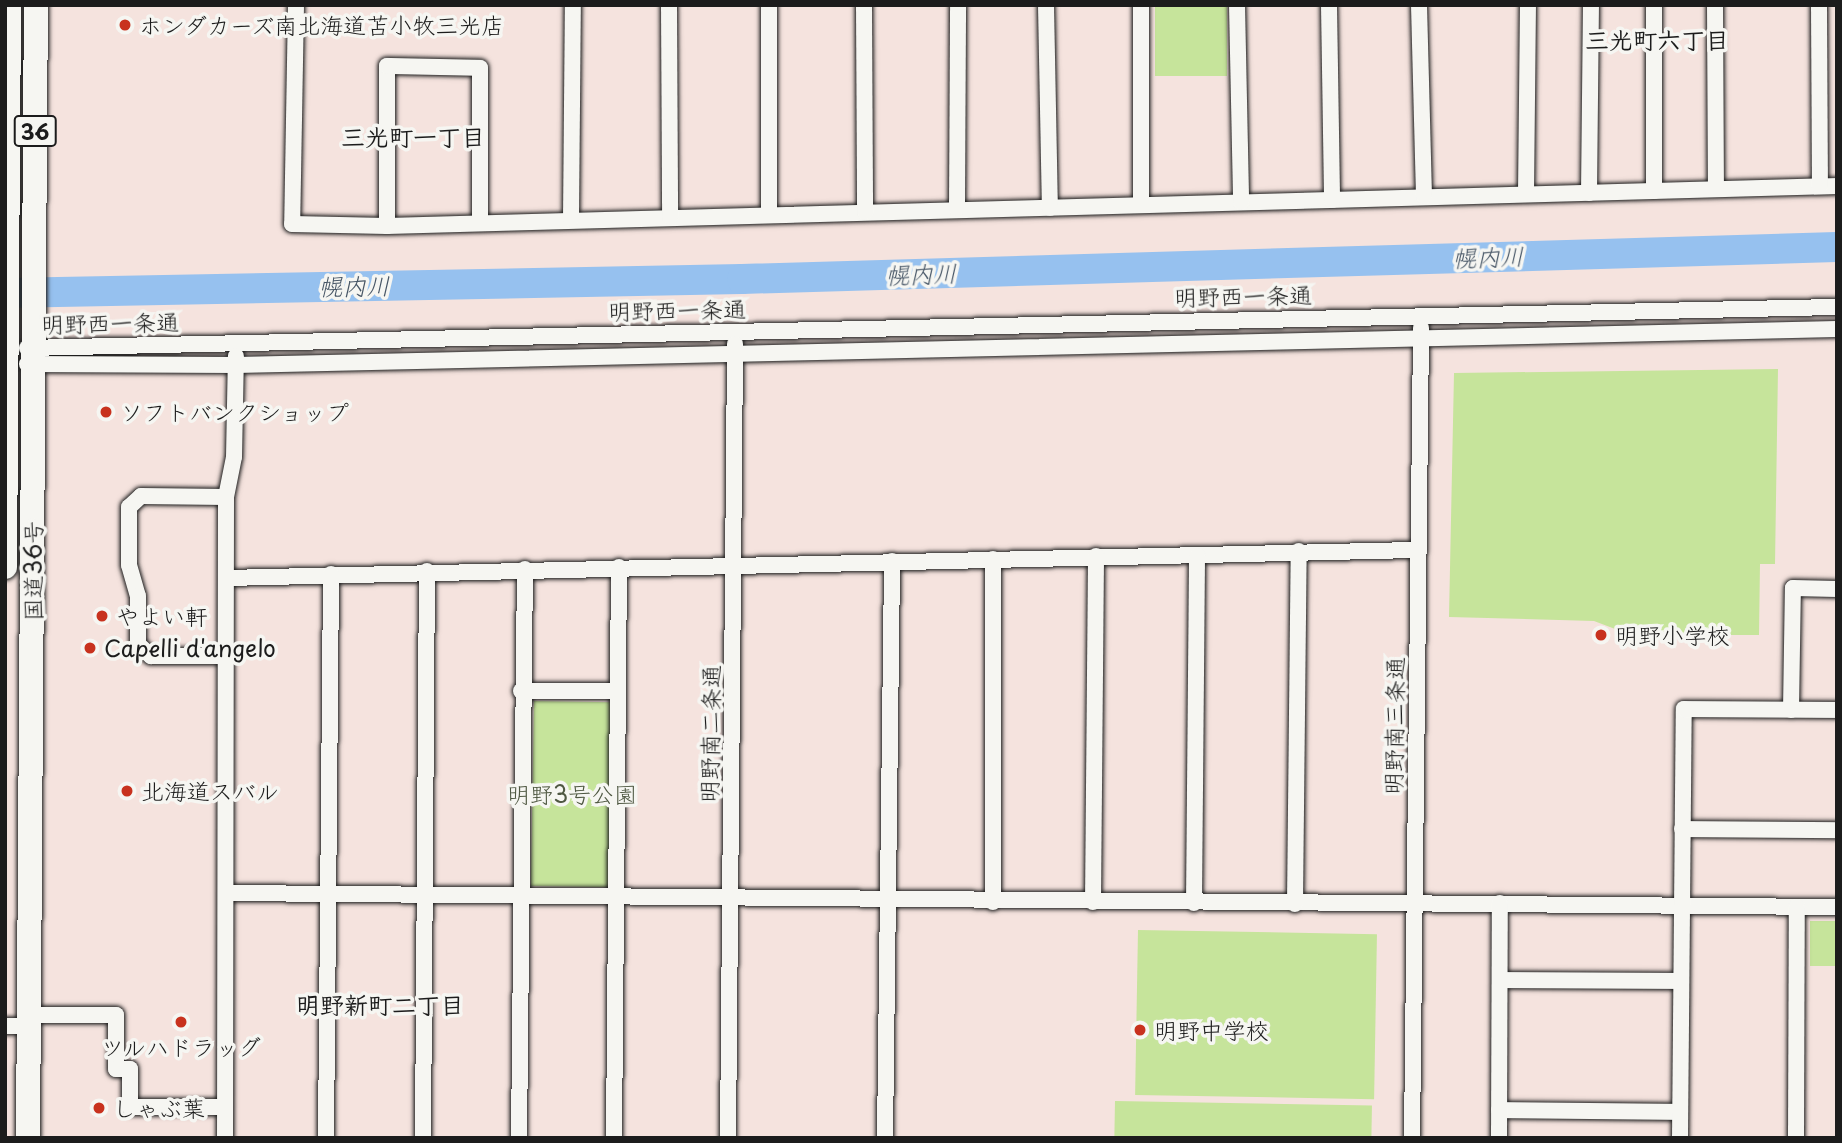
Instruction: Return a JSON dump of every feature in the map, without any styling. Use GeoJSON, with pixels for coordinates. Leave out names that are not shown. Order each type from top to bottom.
{"type":"FeatureCollection","features":[{"type":"Feature","properties":{"kind":"highway","name":"国道36号"},"geometry":{"type":"LineString","coordinates":[[5,567],[9,5]]}},
{"type":"Feature","properties":{"kind":"highway","name":"国道36号"},"geometry":{"type":"LineString","coordinates":[[28,1138],[21,1022],[35,356],[33,258],[36,5]]}},
{"type":"Feature","properties":{"kind":"street"},"geometry":{"type":"LineString","coordinates":[[296,5],[292,225],[387,226],[957,208],[1050,208],[1837,186]]}},
{"type":"Feature","properties":{"kind":"street"},"geometry":{"type":"LineString","coordinates":[[571,219],[573,5]]}},
{"type":"Feature","properties":{"kind":"street"},"geometry":{"type":"LineString","coordinates":[[669,5],[670,217]]}},
{"type":"Feature","properties":{"kind":"street"},"geometry":{"type":"LineString","coordinates":[[769,5],[769,214]]}},
{"type":"Feature","properties":{"kind":"street"},"geometry":{"type":"LineString","coordinates":[[864,5],[865,212]]}},
{"type":"Feature","properties":{"kind":"street"},"geometry":{"type":"LineString","coordinates":[[957,208],[958,5]]}},
{"type":"Feature","properties":{"kind":"street"},"geometry":{"type":"LineString","coordinates":[[1046,5],[1050,208]]}},
{"type":"Feature","properties":{"kind":"street"},"geometry":{"type":"LineString","coordinates":[[1141,5],[1141,204]]}},
{"type":"Feature","properties":{"kind":"street"},"geometry":{"type":"LineString","coordinates":[[1237,5],[1241,202]]}},
{"type":"Feature","properties":{"kind":"street"},"geometry":{"type":"LineString","coordinates":[[1329,5],[1332,200]]}},
{"type":"Feature","properties":{"kind":"street"},"geometry":{"type":"LineString","coordinates":[[1419,5],[1424,196]]}},
{"type":"Feature","properties":{"kind":"street"},"geometry":{"type":"LineString","coordinates":[[1526,194],[1528,5]]}},
{"type":"Feature","properties":{"kind":"street"},"geometry":{"type":"LineString","coordinates":[[1590,193],[1591,5]]}},
{"type":"Feature","properties":{"kind":"street"},"geometry":{"type":"LineString","coordinates":[[1654,5],[1654,191]]}},
{"type":"Feature","properties":{"kind":"street"},"geometry":{"type":"LineString","coordinates":[[1715,5],[1716,190]]}},
{"type":"Feature","properties":{"kind":"street"},"geometry":{"type":"LineString","coordinates":[[1819,5],[1820,186]]}},
{"type":"Feature","properties":{"kind":"street"},"geometry":{"type":"LineString","coordinates":[[387,226],[387,66],[480,68],[480,222]]}},
{"type":"Feature","properties":{"kind":"street","name":"明野西一条通"},"geometry":{"type":"LineString","coordinates":[[35,356],[237,344],[1837,307]]}},
{"type":"Feature","properties":{"kind":"street","name":"明野南三条通"},"geometry":{"type":"LineString","coordinates":[[1412,1138],[1421,315]]}},
{"type":"Feature","properties":{"kind":"street","name":"明野西一条通"},"geometry":{"type":"LineString","coordinates":[[6,355],[236,365],[1837,329]]}},
{"type":"Feature","properties":{"kind":"street","name":"明野南二条通"},"geometry":{"type":"LineString","coordinates":[[728,1138],[735,331]]}},
{"type":"Feature","properties":{"kind":"street"},"geometry":{"type":"LineString","coordinates":[[225,1138],[228,893],[226,497],[234,457],[237,344]]}},
{"type":"Feature","properties":{"kind":"street"},"geometry":{"type":"LineString","coordinates":[[226,497],[141,496],[129,507],[129,565],[138,596],[138,643],[151,656],[226,656]]}},
{"type":"Feature","properties":{"kind":"street"},"geometry":{"type":"LineString","coordinates":[[226,578],[428,571],[1418,550]]}},
{"type":"Feature","properties":{"kind":"street"},"geometry":{"type":"LineString","coordinates":[[1295,904],[1299,551]]}},
{"type":"Feature","properties":{"kind":"street"},"geometry":{"type":"LineString","coordinates":[[1093,902],[1096,556]]}},
{"type":"Feature","properties":{"kind":"street"},"geometry":{"type":"LineString","coordinates":[[1194,903],[1197,556]]}},
{"type":"Feature","properties":{"kind":"street"},"geometry":{"type":"LineString","coordinates":[[993,559],[993,902]]}},
{"type":"Feature","properties":{"kind":"street"},"geometry":{"type":"LineString","coordinates":[[885,1138],[892,561]]}},
{"type":"Feature","properties":{"kind":"street"},"geometry":{"type":"LineString","coordinates":[[614,1138],[620,567]]}},
{"type":"Feature","properties":{"kind":"street"},"geometry":{"type":"LineString","coordinates":[[519,1138],[524,569]]}},
{"type":"Feature","properties":{"kind":"street"},"geometry":{"type":"LineString","coordinates":[[423,1138],[428,571]]}},
{"type":"Feature","properties":{"kind":"street"},"geometry":{"type":"LineString","coordinates":[[326,1138],[331,574]]}},
{"type":"Feature","properties":{"kind":"street"},"geometry":{"type":"LineString","coordinates":[[1791,710],[1793,589],[1837,589]]}},
{"type":"Feature","properties":{"kind":"street"},"geometry":{"type":"LineString","coordinates":[[522,691],[618,691]]}},
{"type":"Feature","properties":{"kind":"street"},"geometry":{"type":"LineString","coordinates":[[1679,1138],[1684,709],[1837,710]]}},
{"type":"Feature","properties":{"kind":"street"},"geometry":{"type":"LineString","coordinates":[[1682,829],[1837,830]]}},
{"type":"Feature","properties":{"kind":"street"},"geometry":{"type":"LineString","coordinates":[[228,893],[993,902],[1415,902],[1837,907]]}},
{"type":"Feature","properties":{"kind":"street"},"geometry":{"type":"LineString","coordinates":[[1499,1138],[1500,903]]}},
{"type":"Feature","properties":{"kind":"street"},"geometry":{"type":"LineString","coordinates":[[1797,907],[1797,1138]]}},
{"type":"Feature","properties":{"kind":"street"},"geometry":{"type":"LineString","coordinates":[[1500,980],[1681,981]]}},
{"type":"Feature","properties":{"kind":"street"},"geometry":{"type":"LineString","coordinates":[[21,1022],[116,1015],[116,1069],[130,1069],[130,1107],[225,1107]]}},
{"type":"Feature","properties":{"kind":"street"},"geometry":{"type":"LineString","coordinates":[[1499,1110],[1680,1112]]}},
{"type":"Feature","properties":{"kind":"green space"},"geometry":{"type":"Polygon","coordinates":[[[1155,5],[1227,5],[1227,76],[1155,76],[1155,5]]]}},
{"type":"Feature","properties":{"kind":"green space"},"geometry":{"type":"Polygon","coordinates":[[[1778,369],[1775,564],[1760,564],[1759,635],[1631,635],[1594,621],[1449,617],[1454,373],[1778,369]]]}},
{"type":"Feature","properties":{"kind":"green space","name":"明野3号公園"},"geometry":{"type":"Polygon","coordinates":[[[534,701],[612,702],[609,887],[531,886],[534,701]]]}},
{"type":"Feature","properties":{"kind":"green space"},"geometry":{"type":"Polygon","coordinates":[[[1810,921],[1837,921],[1837,966],[1810,966],[1810,921]]]}},
{"type":"Feature","properties":{"kind":"green space"},"geometry":{"type":"Polygon","coordinates":[[[1138,930],[1377,934],[1374,1099],[1135,1095],[1138,930]]]}},
{"type":"Feature","properties":{"kind":"green space"},"geometry":{"type":"Polygon","coordinates":[[[1115,1101],[1372,1105],[1371,1138],[1114,1138],[1115,1101]]]}},
{"type":"Feature","properties":{"kind":"waterway","name":"幌内川"},"geometry":{"type":"LineString","coordinates":[[5,293],[742,279],[1837,247]]}},
{"type":"Feature","properties":{"kind":"place","name":"ホンダカーズ南北海道苫小牧三光店"},"geometry":{"type":"Point","coordinates":[125,25]}},
{"type":"Feature","properties":{"kind":"place","name":"ソフトバンクショップ"},"geometry":{"type":"Point","coordinates":[106,412]}},
{"type":"Feature","properties":{"kind":"place","name":"やよい軒"},"geometry":{"type":"Point","coordinates":[102,616]}},
{"type":"Feature","properties":{"kind":"place","name":"明野小学校"},"geometry":{"type":"Point","coordinates":[1601,635]}},
{"type":"Feature","properties":{"kind":"place","name":"Capelli d'angelo"},"geometry":{"type":"Point","coordinates":[90,648]}},
{"type":"Feature","properties":{"kind":"place","name":"北海道スバル"},"geometry":{"type":"Point","coordinates":[127,791]}},
{"type":"Feature","properties":{"kind":"place","name":"ツルハドラッグ"},"geometry":{"type":"Point","coordinates":[181,1022]}},
{"type":"Feature","properties":{"kind":"place","name":"明野中学校"},"geometry":{"type":"Point","coordinates":[1140,1030]}},
{"type":"Feature","properties":{"kind":"place","name":"しゃぶ葉"},"geometry":{"type":"Point","coordinates":[99,1108]}},
{"type":"Feature","properties":{"kind":"district","name":"三光町六丁目"},"geometry":{"type":"Point","coordinates":[1657,40]}},
{"type":"Feature","properties":{"kind":"district","name":"三光町一丁目"},"geometry":{"type":"Point","coordinates":[413,137]}},
{"type":"Feature","properties":{"kind":"district","name":"明野新町二丁目"},"geometry":{"type":"Point","coordinates":[380,1005]}}]}
